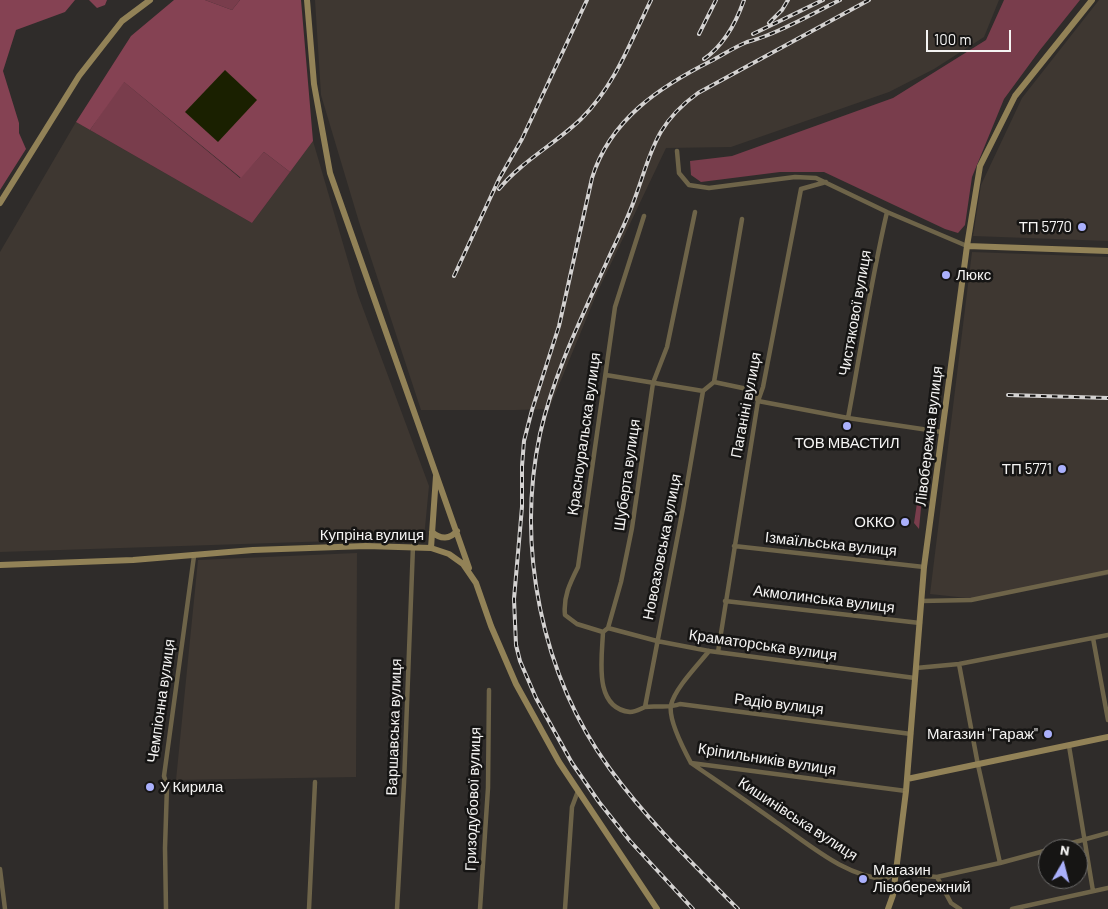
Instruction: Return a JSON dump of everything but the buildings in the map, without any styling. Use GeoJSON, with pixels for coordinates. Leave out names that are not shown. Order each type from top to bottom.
{"type":"FeatureCollection","features":[{"type":"Feature","properties":{"kind":"main road"},"geometry":{"type":"LineString","coordinates":[[0,203],[79,76],[122,21],[150,0]]}},
{"type":"Feature","properties":{"kind":"main road"},"geometry":{"type":"LineString","coordinates":[[307,0],[314,84],[330,173],[476,583]]}},
{"type":"Feature","properties":{"kind":"main road","name":"Лівобережна вулиця"},"geometry":{"type":"LineString","coordinates":[[888,909],[893,895],[906,792],[924,568],[967,246],[980,166],[1015,96],[1092,0]]}},
{"type":"Feature","properties":{"kind":"main road"},"geometry":{"type":"LineString","coordinates":[[967,246],[1108,251]]}},
{"type":"Feature","properties":{"kind":"main road"},"geometry":{"type":"LineString","coordinates":[[431,548],[436,472]]}},
{"type":"Feature","properties":{"kind":"main road"},"geometry":{"type":"LineString","coordinates":[[432,532],[437,536],[445,538],[452,536],[457,530]]}},
{"type":"Feature","properties":{"kind":"main road","name":"Купріна вулиця"},"geometry":{"type":"LineString","coordinates":[[0,565],[133,560],[253,550],[366,546],[413,546],[431,548],[449,554],[463,564],[476,583],[491,626],[516,684],[559,762],[657,909]]}},
{"type":"Feature","properties":{"kind":"main road"},"geometry":{"type":"LineString","coordinates":[[907,779],[1108,738]]}},
{"type":"Feature","properties":{"kind":"street"},"geometry":{"type":"LineString","coordinates":[[677,151],[679,173],[689,184],[709,188],[795,177],[816,178],[887,212],[967,246]]}},
{"type":"Feature","properties":{"kind":"street","name":"Паганіні вулиця"},"geometry":{"type":"LineString","coordinates":[[718,652],[758,401],[802,189],[826,182]]}},
{"type":"Feature","properties":{"kind":"street","name":"Шуберта вулиця"},"geometry":{"type":"LineString","coordinates":[[608,628],[621,582],[632,528],[653,383],[667,347],[695,212]]}},
{"type":"Feature","properties":{"kind":"street","name":"Чистякової вулиця"},"geometry":{"type":"LineString","coordinates":[[848,418],[874,270],[887,212]]}},
{"type":"Feature","properties":{"kind":"street","name":"Красноуральска вулиця"},"geometry":{"type":"LineString","coordinates":[[603,632],[577,624],[566,615],[564,605],[568,586],[578,567],[615,307],[644,216]]}},
{"type":"Feature","properties":{"kind":"street"},"geometry":{"type":"LineString","coordinates":[[606,375],[702,391],[714,382],[742,220]]}},
{"type":"Feature","properties":{"kind":"street"},"geometry":{"type":"LineString","coordinates":[[714,382],[752,390],[758,401],[848,418],[942,432]]}},
{"type":"Feature","properties":{"kind":"street","name":"Новоазовська вулиця"},"geometry":{"type":"LineString","coordinates":[[645,707],[683,508],[702,391]]}},
{"type":"Feature","properties":{"kind":"street","name":"Варшавська вулиця"},"geometry":{"type":"LineString","coordinates":[[397,909],[413,546]]}},
{"type":"Feature","properties":{"kind":"street","name":"Ізмаїльська вулиця"},"geometry":{"type":"LineString","coordinates":[[734,546],[924,568]]}},
{"type":"Feature","properties":{"kind":"street","name":"Чемпіонна вулиця"},"geometry":{"type":"LineString","coordinates":[[166,909],[167,786],[164,776],[194,556]]}},
{"type":"Feature","properties":{"kind":"street"},"geometry":{"type":"LineString","coordinates":[[922,601],[971,600],[1108,572]]}},
{"type":"Feature","properties":{"kind":"street","name":"Акмолинська вулиця"},"geometry":{"type":"LineString","coordinates":[[725,601],[920,623]]}},
{"type":"Feature","properties":{"kind":"street"},"geometry":{"type":"LineString","coordinates":[[608,628],[603,632],[601,669],[607,699],[617,708],[631,712],[645,707]]}},
{"type":"Feature","properties":{"kind":"street","name":"Краматорська вулиця"},"geometry":{"type":"LineString","coordinates":[[608,628],[657,641],[709,651],[915,678]]}},
{"type":"Feature","properties":{"kind":"street"},"geometry":{"type":"LineString","coordinates":[[916,668],[960,664],[1108,635]]}},
{"type":"Feature","properties":{"kind":"street"},"geometry":{"type":"LineString","coordinates":[[1093,638],[1108,720]]}},
{"type":"Feature","properties":{"kind":"street"},"geometry":{"type":"LineString","coordinates":[[670,708],[678,691],[709,651]]}},
{"type":"Feature","properties":{"kind":"street"},"geometry":{"type":"LineString","coordinates":[[960,664],[978,765],[1000,863]]}},
{"type":"Feature","properties":{"kind":"street","name":"Гризодубової вулиця"},"geometry":{"type":"LineString","coordinates":[[480,909],[488,788],[489,690]]}},
{"type":"Feature","properties":{"kind":"street","name":"Радіо вулиця"},"geometry":{"type":"LineString","coordinates":[[645,707],[670,708],[680,704],[911,734]]}},
{"type":"Feature","properties":{"kind":"street","name":"Кріпильників вулиця"},"geometry":{"type":"LineString","coordinates":[[670,708],[678,738],[692,763],[906,792]]}},
{"type":"Feature","properties":{"kind":"street"},"geometry":{"type":"LineString","coordinates":[[1068,746],[1084,839]]}},
{"type":"Feature","properties":{"kind":"street","name":"Кишинівська вулиця"},"geometry":{"type":"LineString","coordinates":[[692,763],[828,857],[858,874],[886,879],[895,873],[937,877],[1038,852]]}},
{"type":"Feature","properties":{"kind":"street"},"geometry":{"type":"LineString","coordinates":[[309,909],[315,782]]}},
{"type":"Feature","properties":{"kind":"street"},"geometry":{"type":"LineString","coordinates":[[565,909],[572,807],[578,791]]}},
{"type":"Feature","properties":{"kind":"street","name":"Кишинівська вулиця"},"geometry":{"type":"LineString","coordinates":[[1084,839],[1108,833]]}},
{"type":"Feature","properties":{"kind":"street"},"geometry":{"type":"LineString","coordinates":[[1088,862],[1093,891]]}},
{"type":"Feature","properties":{"kind":"street"},"geometry":{"type":"LineString","coordinates":[[0,869],[5,909]]}},
{"type":"Feature","properties":{"kind":"street"},"geometry":{"type":"LineString","coordinates":[[937,877],[951,903],[960,909]]}},
{"type":"Feature","properties":{"kind":"street"},"geometry":{"type":"LineString","coordinates":[[1012,909],[1108,888]]}},
{"type":"Feature","properties":{"kind":"shaded area"},"geometry":{"type":"Polygon","coordinates":[[[0,0],[75,0],[65,12],[16,30],[3,71],[19,123],[19,133],[26,149],[0,190],[0,0]]]}},
{"type":"Feature","properties":{"kind":"shaded area"},"geometry":{"type":"Polygon","coordinates":[[[89,0],[107,0],[105,5],[97,8],[89,0]]]}},
{"type":"Feature","properties":{"kind":"shaded area"},"geometry":{"type":"Polygon","coordinates":[[[174,0],[205,0],[232,10],[240,0],[301,0],[313,141],[290,172],[264,152],[241,178],[124,82],[90,130],[76,122],[131,36],[174,0]]]}},
{"type":"Feature","properties":{"kind":"shaded area"},"geometry":{"type":"Polygon","coordinates":[[[205,0],[240,0],[232,10],[205,0]]]}},
{"type":"Feature","properties":{"kind":"shaded area"},"geometry":{"type":"Polygon","coordinates":[[[315,0],[999,0],[984,37],[934,69],[889,92],[731,147],[666,148],[597,293],[549,409],[421,410],[359,222],[321,95],[315,0]]]}},
{"type":"Feature","properties":{"kind":"shaded area"},"geometry":{"type":"Polygon","coordinates":[[[1004,0],[1080,0],[1004,99],[972,177],[965,225],[958,233],[945,229],[824,172],[780,172],[701,182],[691,175],[690,161],[732,156],[893,98],[986,40],[1004,0]]]}},
{"type":"Feature","properties":{"kind":"shaded area"},"geometry":{"type":"Polygon","coordinates":[[[1099,0],[1108,0],[1108,241],[973,236],[981,185],[1022,98],[1099,0]]]}},
{"type":"Feature","properties":{"kind":"shaded area"},"geometry":{"type":"Polygon","coordinates":[[[225,70],[257,100],[218,142],[185,112],[225,70]]]}},
{"type":"Feature","properties":{"kind":"shaded area"},"geometry":{"type":"Polygon","coordinates":[[[123,81],[240,178],[264,152],[290,172],[252,223],[90,130],[123,81]]]}},
{"type":"Feature","properties":{"kind":"shaded area"},"geometry":{"type":"Polygon","coordinates":[[[76,122],[252,223],[313,141],[358,295],[429,486],[424,538],[0,552],[0,252],[76,122]]]}},
{"type":"Feature","properties":{"kind":"shaded area"},"geometry":{"type":"Polygon","coordinates":[[[972,252],[1108,257],[1108,575],[976,599],[930,594],[972,252]]]}},
{"type":"Feature","properties":{"kind":"shaded area"},"geometry":{"type":"Polygon","coordinates":[[[922,497],[919,529],[914,523],[916,500],[922,497]]]}},
{"type":"Feature","properties":{"kind":"shaded area"},"geometry":{"type":"Polygon","coordinates":[[[357,553],[356,777],[176,780],[198,560],[357,553]]]}},
{"type":"Feature","properties":{"kind":"railway"},"geometry":{"type":"LineString","coordinates":[[454,276],[499,179],[522,139],[587,0]]}},
{"type":"Feature","properties":{"kind":"railway"},"geometry":{"type":"LineString","coordinates":[[499,189],[528,161],[571,128],[593,106],[621,63],[651,0]]}},
{"type":"Feature","properties":{"kind":"railway"},"geometry":{"type":"LineString","coordinates":[[699,34],[716,0]]}},
{"type":"Feature","properties":{"kind":"railway"},"geometry":{"type":"LineString","coordinates":[[704,59],[718,47],[728,33],[744,0]]}},
{"type":"Feature","properties":{"kind":"railway"},"geometry":{"type":"LineString","coordinates":[[769,23],[782,10],[788,0]]}},
{"type":"Feature","properties":{"kind":"railway"},"geometry":{"type":"LineString","coordinates":[[753,34],[823,0]]}},
{"type":"Feature","properties":{"kind":"railway"},"geometry":{"type":"LineString","coordinates":[[693,909],[630,841],[599,802],[572,763],[536,698],[520,661],[516,645],[514,599],[522,507],[524,441],[559,326],[592,178],[600,157],[611,138],[640,107],[675,81],[738,46],[786,27],[840,0]]}},
{"type":"Feature","properties":{"kind":"railway"},"geometry":{"type":"LineString","coordinates":[[738,909],[671,842],[624,788],[586,732],[567,693],[551,651],[540,609],[533,565],[531,521],[533,477],[540,434],[561,366],[626,220],[651,152],[664,127],[672,116],[698,93],[869,0]]}},
{"type":"Feature","properties":{"kind":"railway"},"geometry":{"type":"LineString","coordinates":[[1008,395],[1108,398]]}},
{"type":"Feature","properties":{"kind":"place","name":"ТП 5770"},"geometry":{"type":"Point","coordinates":[1082,227]}},
{"type":"Feature","properties":{"kind":"place","name":"Люкс"},"geometry":{"type":"Point","coordinates":[946,275]}},
{"type":"Feature","properties":{"kind":"place","name":"ТОВ МВАСТИЛ"},"geometry":{"type":"Point","coordinates":[847,426]}},
{"type":"Feature","properties":{"kind":"place","name":"ТП 5771"},"geometry":{"type":"Point","coordinates":[1062,469]}},
{"type":"Feature","properties":{"kind":"place","name":"ОККО"},"geometry":{"type":"Point","coordinates":[905,522]}},
{"type":"Feature","properties":{"kind":"place","name":"Магазин \"Гараж\""},"geometry":{"type":"Point","coordinates":[1048,734]}},
{"type":"Feature","properties":{"kind":"place","name":"У Кирила"},"geometry":{"type":"Point","coordinates":[150,787]}},
{"type":"Feature","properties":{"kind":"place","name":"Магазин Лівобережний"},"geometry":{"type":"Point","coordinates":[863,879]}}]}
